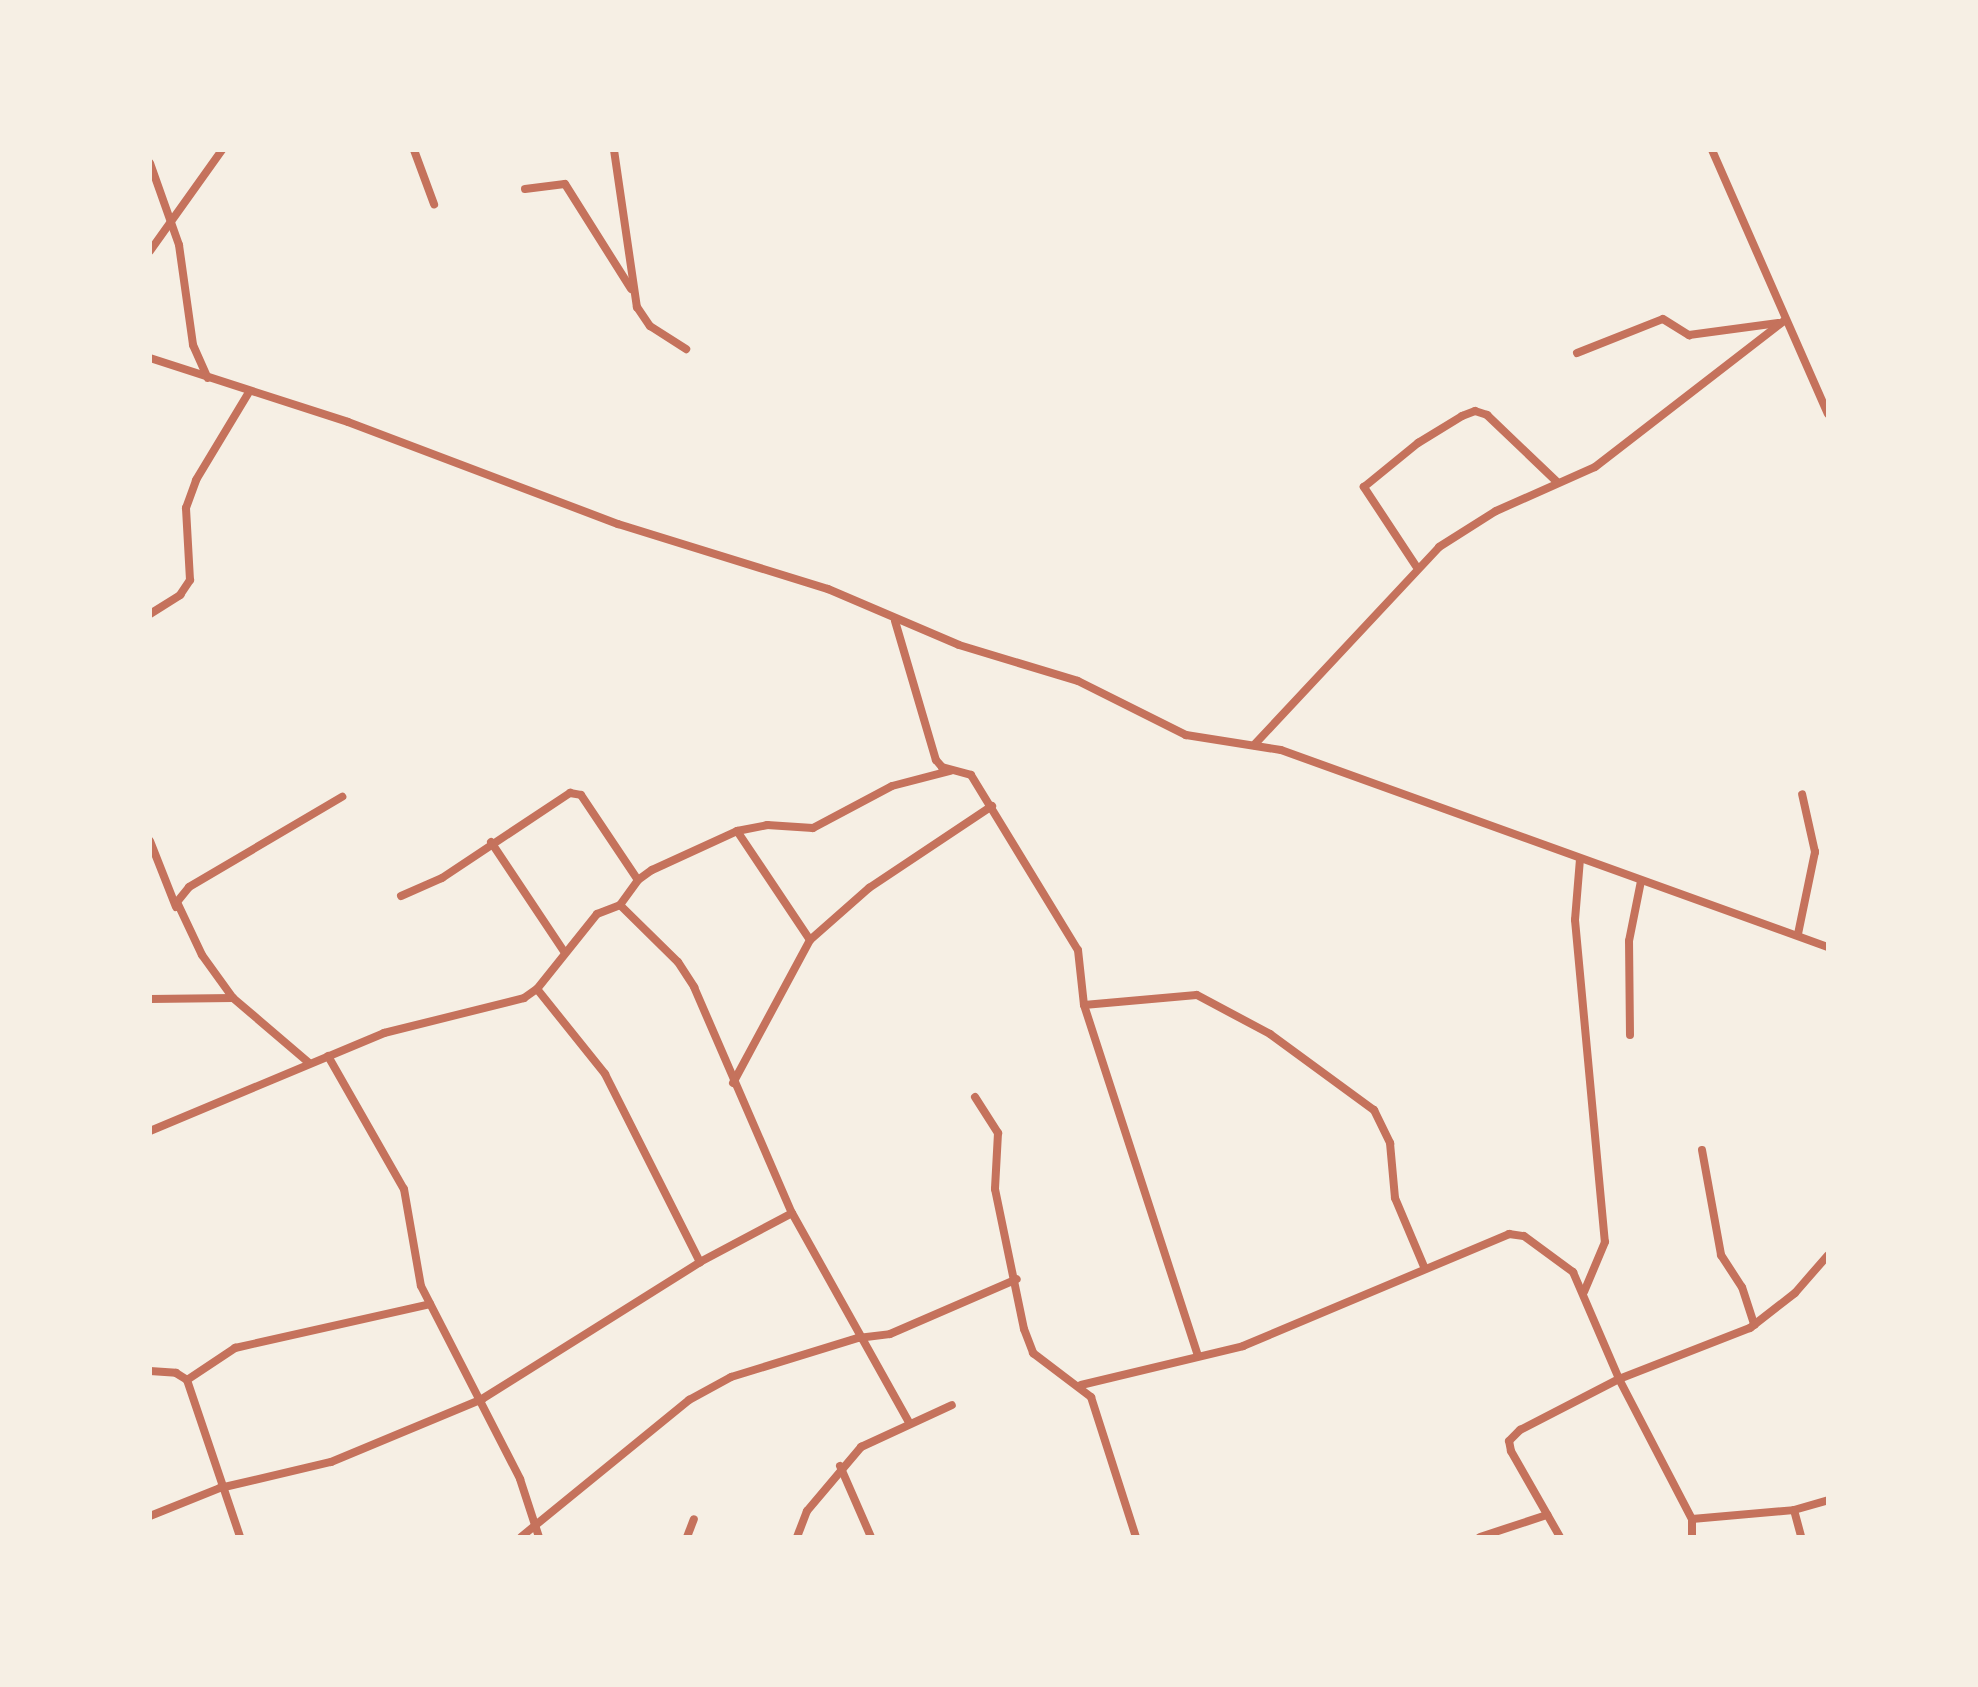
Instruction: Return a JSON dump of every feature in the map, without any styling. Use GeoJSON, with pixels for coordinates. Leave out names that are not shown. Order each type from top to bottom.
{"type":"FeatureCollection","features":[{"type":"Feature","properties":{"kind":"street"},"geometry":{"type":"LineString","coordinates":[[150,251],[173,225],[222,150]]}},
{"type":"Feature","properties":{"kind":"street"},"geometry":{"type":"LineString","coordinates":[[414,150],[434,204]]}},
{"type":"Feature","properties":{"kind":"street"},"geometry":{"type":"LineString","coordinates":[[614,150],[631,290]]}},
{"type":"Feature","properties":{"kind":"street"},"geometry":{"type":"LineString","coordinates":[[1712,150],[1782,322],[1828,414]]}},
{"type":"Feature","properties":{"kind":"street"},"geometry":{"type":"LineString","coordinates":[[150,163],[173,225],[193,345],[208,378]]}},
{"type":"Feature","properties":{"kind":"street"},"geometry":{"type":"LineString","coordinates":[[525,189],[565,184],[631,290],[644,319],[686,349]]}},
{"type":"Feature","properties":{"kind":"street"},"geometry":{"type":"LineString","coordinates":[[1577,353],[1663,319],[1685,335],[1782,322]]}},
{"type":"Feature","properties":{"kind":"street"},"geometry":{"type":"LineString","coordinates":[[1254,745],[1416,566],[1496,511],[1595,467],[1782,322]]}},
{"type":"Feature","properties":{"kind":"street"},"geometry":{"type":"LineString","coordinates":[[150,358],[348,422],[631,529],[828,589],[895,621],[1078,681],[1186,735],[1254,745],[1828,947]]}},
{"type":"Feature","properties":{"kind":"street"},"geometry":{"type":"LineString","coordinates":[[150,614],[180,595],[190,580],[186,508],[196,480],[249,392]]}},
{"type":"Feature","properties":{"kind":"street"},"geometry":{"type":"LineString","coordinates":[[1416,566],[1364,487],[1418,443],[1462,416],[1475,411],[1487,415],[1557,482]]}},
{"type":"Feature","properties":{"kind":"street"},"geometry":{"type":"LineString","coordinates":[[895,621],[936,760],[971,775],[1078,950],[1084,1005],[1198,1355]]}},
{"type":"Feature","properties":{"kind":"street"},"geometry":{"type":"LineString","coordinates":[[150,1131],[308,1062],[384,1033],[524,998],[537,989],[597,914],[620,905],[638,880],[737,831],[767,825],[813,828],[892,786],[954,770]]}},
{"type":"Feature","properties":{"kind":"street"},"geometry":{"type":"LineString","coordinates":[[401,896],[442,878],[491,842],[570,793],[581,795],[638,880]]}},
{"type":"Feature","properties":{"kind":"street"},"geometry":{"type":"LineString","coordinates":[[1798,934],[1815,852],[1802,794]]}},
{"type":"Feature","properties":{"kind":"street"},"geometry":{"type":"LineString","coordinates":[[180,916],[177,902],[189,887],[342,797]]}},
{"type":"Feature","properties":{"kind":"street"},"geometry":{"type":"LineString","coordinates":[[733,1083],[810,940],[869,888],[992,806]]}},
{"type":"Feature","properties":{"kind":"street"},"geometry":{"type":"LineString","coordinates":[[737,831],[810,940]]}},
{"type":"Feature","properties":{"kind":"street"},"geometry":{"type":"LineString","coordinates":[[150,841],[180,916],[233,998],[308,1062]]}},
{"type":"Feature","properties":{"kind":"street"},"geometry":{"type":"LineString","coordinates":[[491,842],[565,953]]}},
{"type":"Feature","properties":{"kind":"street"},"geometry":{"type":"LineString","coordinates":[[1580,859],[1575,920],[1605,1242],[1584,1292]]}},
{"type":"Feature","properties":{"kind":"street"},"geometry":{"type":"LineString","coordinates":[[1630,1035],[1629,941],[1641,881]]}},
{"type":"Feature","properties":{"kind":"street"},"geometry":{"type":"LineString","coordinates":[[620,905],[678,962],[694,987],[733,1083],[792,1213],[858,1338],[909,1422]]}},
{"type":"Feature","properties":{"kind":"street"},"geometry":{"type":"LineString","coordinates":[[537,989],[605,1074],[700,1262]]}},
{"type":"Feature","properties":{"kind":"street"},"geometry":{"type":"LineString","coordinates":[[1084,1005],[1197,995],[1246,1018],[1374,1110],[1384,1121],[1390,1143],[1395,1198],[1425,1269]]}},
{"type":"Feature","properties":{"kind":"street"},"geometry":{"type":"LineString","coordinates":[[150,999],[233,998]]}},
{"type":"Feature","properties":{"kind":"street"},"geometry":{"type":"LineString","coordinates":[[328,1056],[404,1189],[421,1286],[482,1399],[520,1479],[533,1527],[539,1537]]}},
{"type":"Feature","properties":{"kind":"street"},"geometry":{"type":"LineString","coordinates":[[975,1097],[998,1133],[995,1189],[1033,1353],[1081,1385],[1091,1397],[1136,1537]]}},
{"type":"Feature","properties":{"kind":"street"},"geometry":{"type":"LineString","coordinates":[[1702,1150],[1721,1255],[1742,1287],[1754,1325]]}},
{"type":"Feature","properties":{"kind":"street"},"geometry":{"type":"LineString","coordinates":[[150,1516],[220,1488],[331,1462],[482,1399],[700,1262],[792,1213]]}},
{"type":"Feature","properties":{"kind":"street"},"geometry":{"type":"LineString","coordinates":[[1081,1385],[1243,1346],[1509,1234],[1552,1252],[1573,1272],[1619,1379],[1692,1519],[1692,1537]]}},
{"type":"Feature","properties":{"kind":"street"},"geometry":{"type":"LineString","coordinates":[[1560,1537],[1509,1441],[1520,1430],[1619,1379],[1754,1325],[1795,1293],[1828,1255]]}},
{"type":"Feature","properties":{"kind":"street"},"geometry":{"type":"LineString","coordinates":[[521,1537],[689,1400],[731,1377],[858,1338],[890,1334],[1017,1279]]}},
{"type":"Feature","properties":{"kind":"street"},"geometry":{"type":"LineString","coordinates":[[187,1380],[235,1348],[430,1304]]}},
{"type":"Feature","properties":{"kind":"street"},"geometry":{"type":"LineString","coordinates":[[150,1371],[176,1373],[187,1380],[220,1488],[240,1537]]}},
{"type":"Feature","properties":{"kind":"street"},"geometry":{"type":"LineString","coordinates":[[797,1537],[807,1511],[840,1466],[861,1447],[909,1422],[952,1405]]}},
{"type":"Feature","properties":{"kind":"street"},"geometry":{"type":"LineString","coordinates":[[840,1466],[871,1537]]}},
{"type":"Feature","properties":{"kind":"street"},"geometry":{"type":"LineString","coordinates":[[1692,1519],[1794,1510],[1828,1500]]}},
{"type":"Feature","properties":{"kind":"street"},"geometry":{"type":"LineString","coordinates":[[1794,1510],[1801,1537]]}},
{"type":"Feature","properties":{"kind":"street"},"geometry":{"type":"LineString","coordinates":[[1480,1537],[1547,1515]]}},
{"type":"Feature","properties":{"kind":"street"},"geometry":{"type":"LineString","coordinates":[[687,1537],[694,1519]]}}]}
